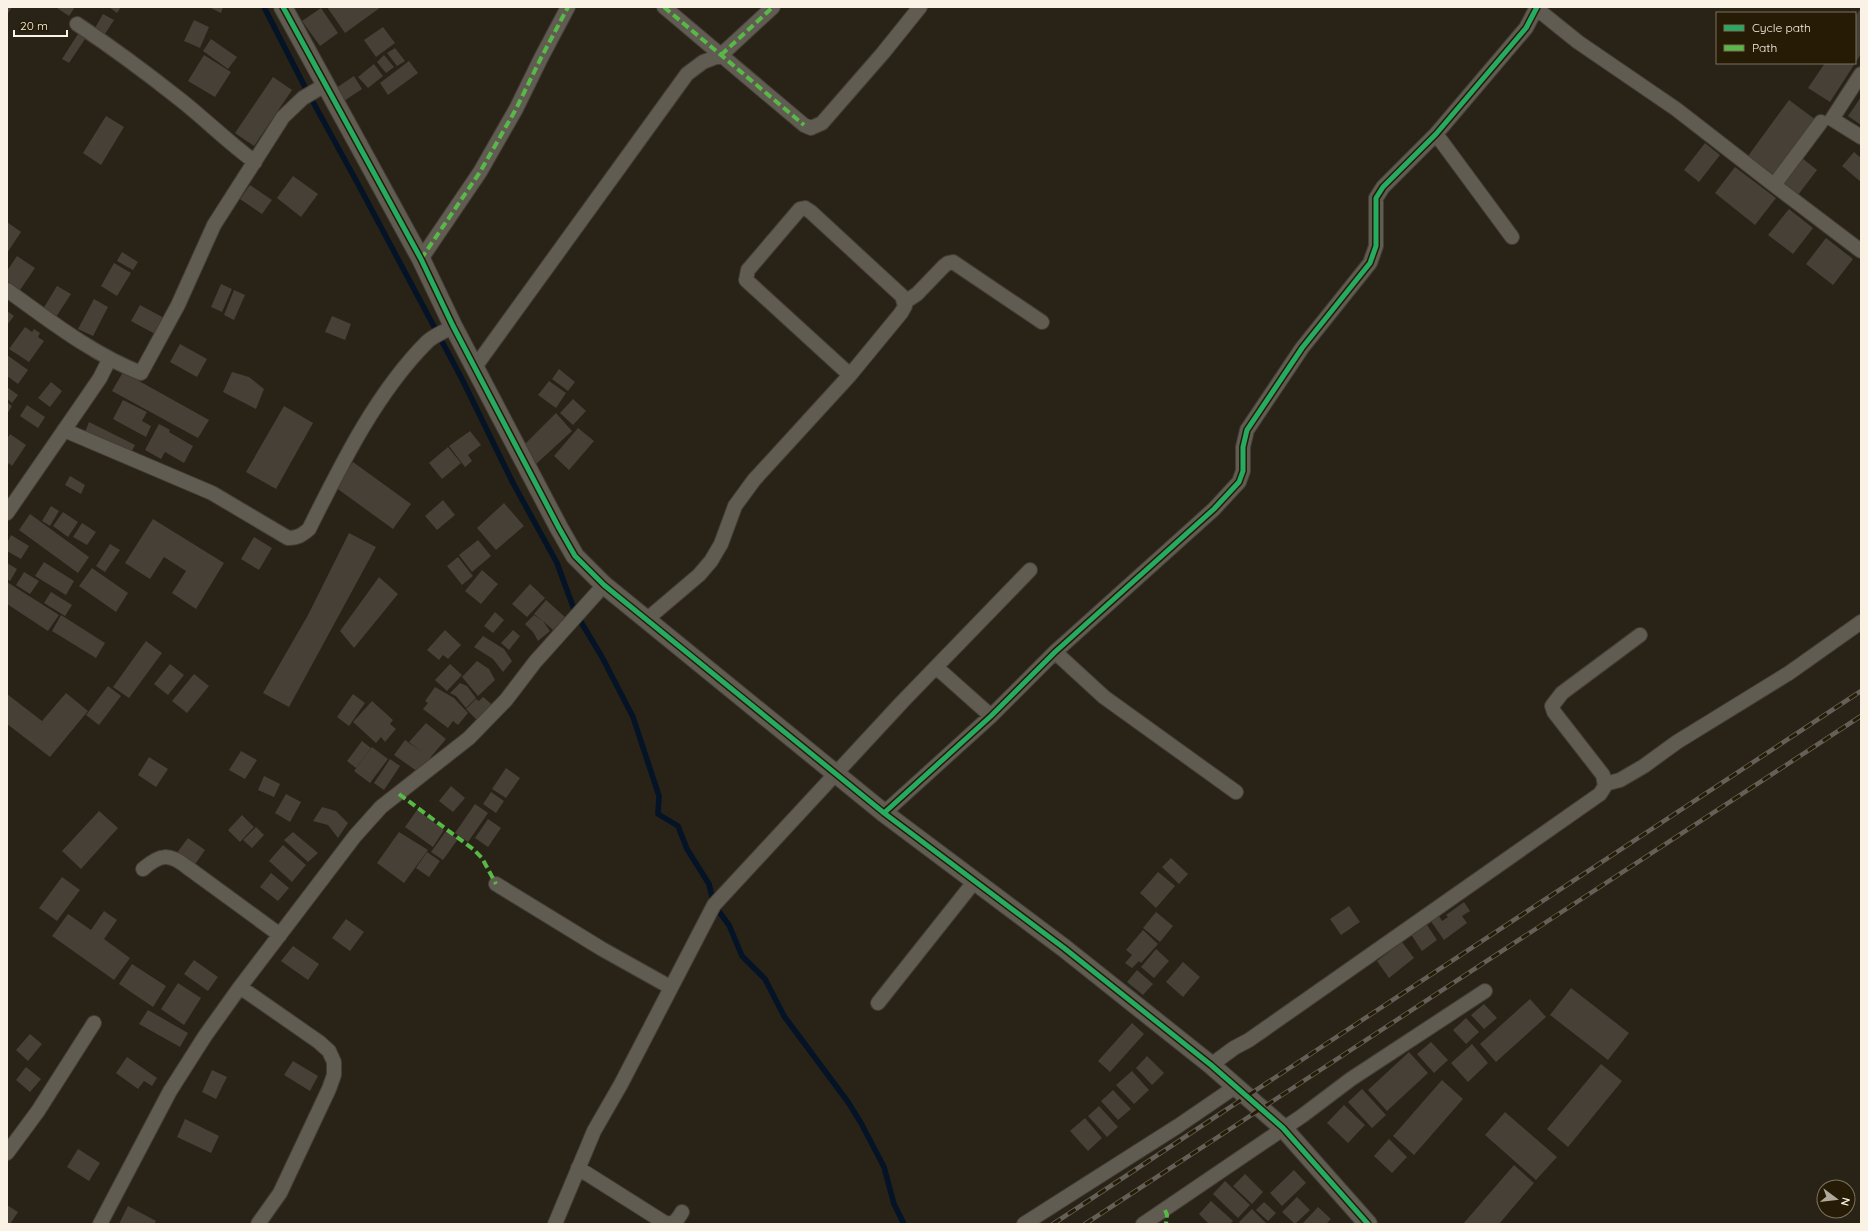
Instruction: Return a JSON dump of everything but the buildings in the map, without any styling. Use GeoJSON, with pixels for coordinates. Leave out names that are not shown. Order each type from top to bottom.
{"type":"FeatureCollection","features":[{"type":"Feature","properties":{"kind":"street"},"geometry":{"type":"LineString","coordinates":[[283,7],[421,259],[450,328],[475,367],[575,556],[604,586],[836,775],[974,882],[1070,953],[1211,1065],[1283,1128],[1368,1224]]}},
{"type":"Feature","properties":{"kind":"street"},"geometry":{"type":"LineString","coordinates":[[421,259],[480,172],[516,109],[568,7]]}},
{"type":"Feature","properties":{"kind":"street"},"geometry":{"type":"LineString","coordinates":[[664,7],[804,125],[811,128],[822,123],[883,53],[920,7]]}},
{"type":"Feature","properties":{"kind":"street"},"geometry":{"type":"LineString","coordinates":[[475,367],[687,74],[703,62],[721,55],[773,7]]}},
{"type":"Feature","properties":{"kind":"street"},"geometry":{"type":"LineString","coordinates":[[884,813],[991,716],[1055,652],[1202,518],[1214,509],[1239,482],[1243,471],[1244,439],[1252,422],[1302,348],[1370,263],[1376,246],[1376,198],[1383,187],[1436,134],[1526,28],[1537,8],[1578,42],[1676,109],[1861,251]]}},
{"type":"Feature","properties":{"kind":"street"},"geometry":{"type":"LineString","coordinates":[[77,24],[134,63],[183,102],[231,144],[255,162]]}},
{"type":"Feature","properties":{"kind":"street"},"geometry":{"type":"LineString","coordinates":[[1861,74],[1832,119],[1861,137]]}},
{"type":"Feature","properties":{"kind":"street"},"geometry":{"type":"LineString","coordinates":[[7,290],[109,360],[141,373],[178,306],[214,225],[283,117],[303,98],[325,85]]}},
{"type":"Feature","properties":{"kind":"street"},"geometry":{"type":"LineString","coordinates":[[1774,185],[1821,122]]}},
{"type":"Feature","properties":{"kind":"street"},"geometry":{"type":"LineString","coordinates":[[1436,134],[1512,237]]}},
{"type":"Feature","properties":{"kind":"street"},"geometry":{"type":"LineString","coordinates":[[646,620],[699,575],[711,561],[721,544],[735,506],[754,480],[850,375],[901,313],[904,302],[902,296],[811,212],[805,208],[800,209],[748,270],[746,280],[850,375]]}},
{"type":"Feature","properties":{"kind":"street"},"geometry":{"type":"LineString","coordinates":[[904,302],[917,294],[944,266],[953,262],[1042,322]]}},
{"type":"Feature","properties":{"kind":"street"},"geometry":{"type":"LineString","coordinates":[[64,430],[212,494],[288,538],[294,538],[301,536],[308,529],[345,457],[376,407],[428,341],[450,328]]}},
{"type":"Feature","properties":{"kind":"street"},"geometry":{"type":"LineString","coordinates":[[7,513],[100,378],[109,360]]}},
{"type":"Feature","properties":{"kind":"street"},"geometry":{"type":"LineString","coordinates":[[555,1224],[594,1131],[714,905],[936,667],[1030,570]]}},
{"type":"Feature","properties":{"kind":"street"},"geometry":{"type":"LineString","coordinates":[[100,1224],[170,1091],[240,987],[355,836],[381,808],[469,738],[506,700],[535,662],[573,622],[604,586]]}},
{"type":"Feature","properties":{"kind":"street"},"geometry":{"type":"LineString","coordinates":[[1605,784],[1620,780],[1644,766],[1677,742],[1789,673],[1861,622]]}},
{"type":"Feature","properties":{"kind":"street"},"geometry":{"type":"LineString","coordinates":[[1211,1065],[1234,1048],[1249,1040],[1600,794],[1605,784],[1602,775],[1554,712],[1553,705],[1562,692],[1640,635]]}},
{"type":"Feature","properties":{"kind":"street"},"geometry":{"type":"LineString","coordinates":[[1055,652],[1104,697],[1236,792]]}},
{"type":"Feature","properties":{"kind":"street"},"geometry":{"type":"LineString","coordinates":[[936,667],[991,716]]}},
{"type":"Feature","properties":{"kind":"street"},"geometry":{"type":"LineString","coordinates":[[143,869],[154,860],[163,857],[172,858],[187,866],[280,935]]}},
{"type":"Feature","properties":{"kind":"street"},"geometry":{"type":"LineString","coordinates":[[878,1003],[974,882]]}},
{"type":"Feature","properties":{"kind":"street"},"geometry":{"type":"LineString","coordinates":[[496,884],[602,949],[670,987]]}},
{"type":"Feature","properties":{"kind":"street"},"geometry":{"type":"LineString","coordinates":[[240,987],[319,1042],[329,1051],[334,1062],[334,1075],[329,1089],[300,1151],[280,1193],[258,1224]]}},
{"type":"Feature","properties":{"kind":"street"},"geometry":{"type":"LineString","coordinates":[[1143,1224],[1166,1217],[1283,1128],[1351,1079],[1485,991]]}},
{"type":"Feature","properties":{"kind":"street"},"geometry":{"type":"LineString","coordinates":[[7,1153],[38,1111],[94,1023]]}},
{"type":"Feature","properties":{"kind":"street"},"geometry":{"type":"LineString","coordinates":[[1024,1224],[1171,1130],[1235,1087]]}},
{"type":"Feature","properties":{"kind":"street"},"geometry":{"type":"LineString","coordinates":[[578,1168],[665,1223],[670,1224],[675,1222],[682,1212]]}},
{"type":"Feature","properties":{"kind":"waterway"},"geometry":{"type":"LineString","coordinates":[[264,7],[307,91],[462,379],[513,483],[557,563],[575,612],[602,657],[633,717],[659,796],[658,814],[678,826],[687,849],[709,884],[714,905],[729,925],[742,956],[765,979],[784,1016],[848,1102],[861,1123],[884,1167],[894,1204],[904,1224]]}},
{"type":"Feature","properties":{"kind":"railway"},"geometry":{"type":"LineString","coordinates":[[1053,1224],[1861,691]]}},
{"type":"Feature","properties":{"kind":"railway"},"geometry":{"type":"LineString","coordinates":[[1085,1224],[1861,716]]}},
{"type":"Feature","properties":{"kind":"marked path"},"geometry":{"type":"LineString","coordinates":[[421,259],[480,172],[516,109],[568,7]]}},
{"type":"Feature","properties":{"kind":"marked path"},"geometry":{"type":"LineString","coordinates":[[664,7],[804,125]]}},
{"type":"Feature","properties":{"kind":"marked path"},"geometry":{"type":"LineString","coordinates":[[721,55],[773,7]]}},
{"type":"Feature","properties":{"kind":"marked path"},"geometry":{"type":"LineString","coordinates":[[399,794],[473,849],[482,858],[496,884]]}},
{"type":"Feature","properties":{"kind":"marked path"},"geometry":{"type":"LineString","coordinates":[[1165,1210],[1167,1215],[1166,1224]]}},
{"type":"Feature","properties":{"kind":"cycle path"},"geometry":{"type":"LineString","coordinates":[[283,7],[421,259],[453,326],[575,556],[604,585],[884,813],[1064,948],[1211,1065],[1283,1128],[1368,1224]]}},
{"type":"Feature","properties":{"kind":"cycle path"},"geometry":{"type":"LineString","coordinates":[[884,813],[991,716],[1055,652],[1214,509],[1239,482],[1243,471],[1243,447],[1247,430],[1302,348],[1370,263],[1376,246],[1376,198],[1383,187],[1436,134],[1526,28],[1537,7]]}}]}
